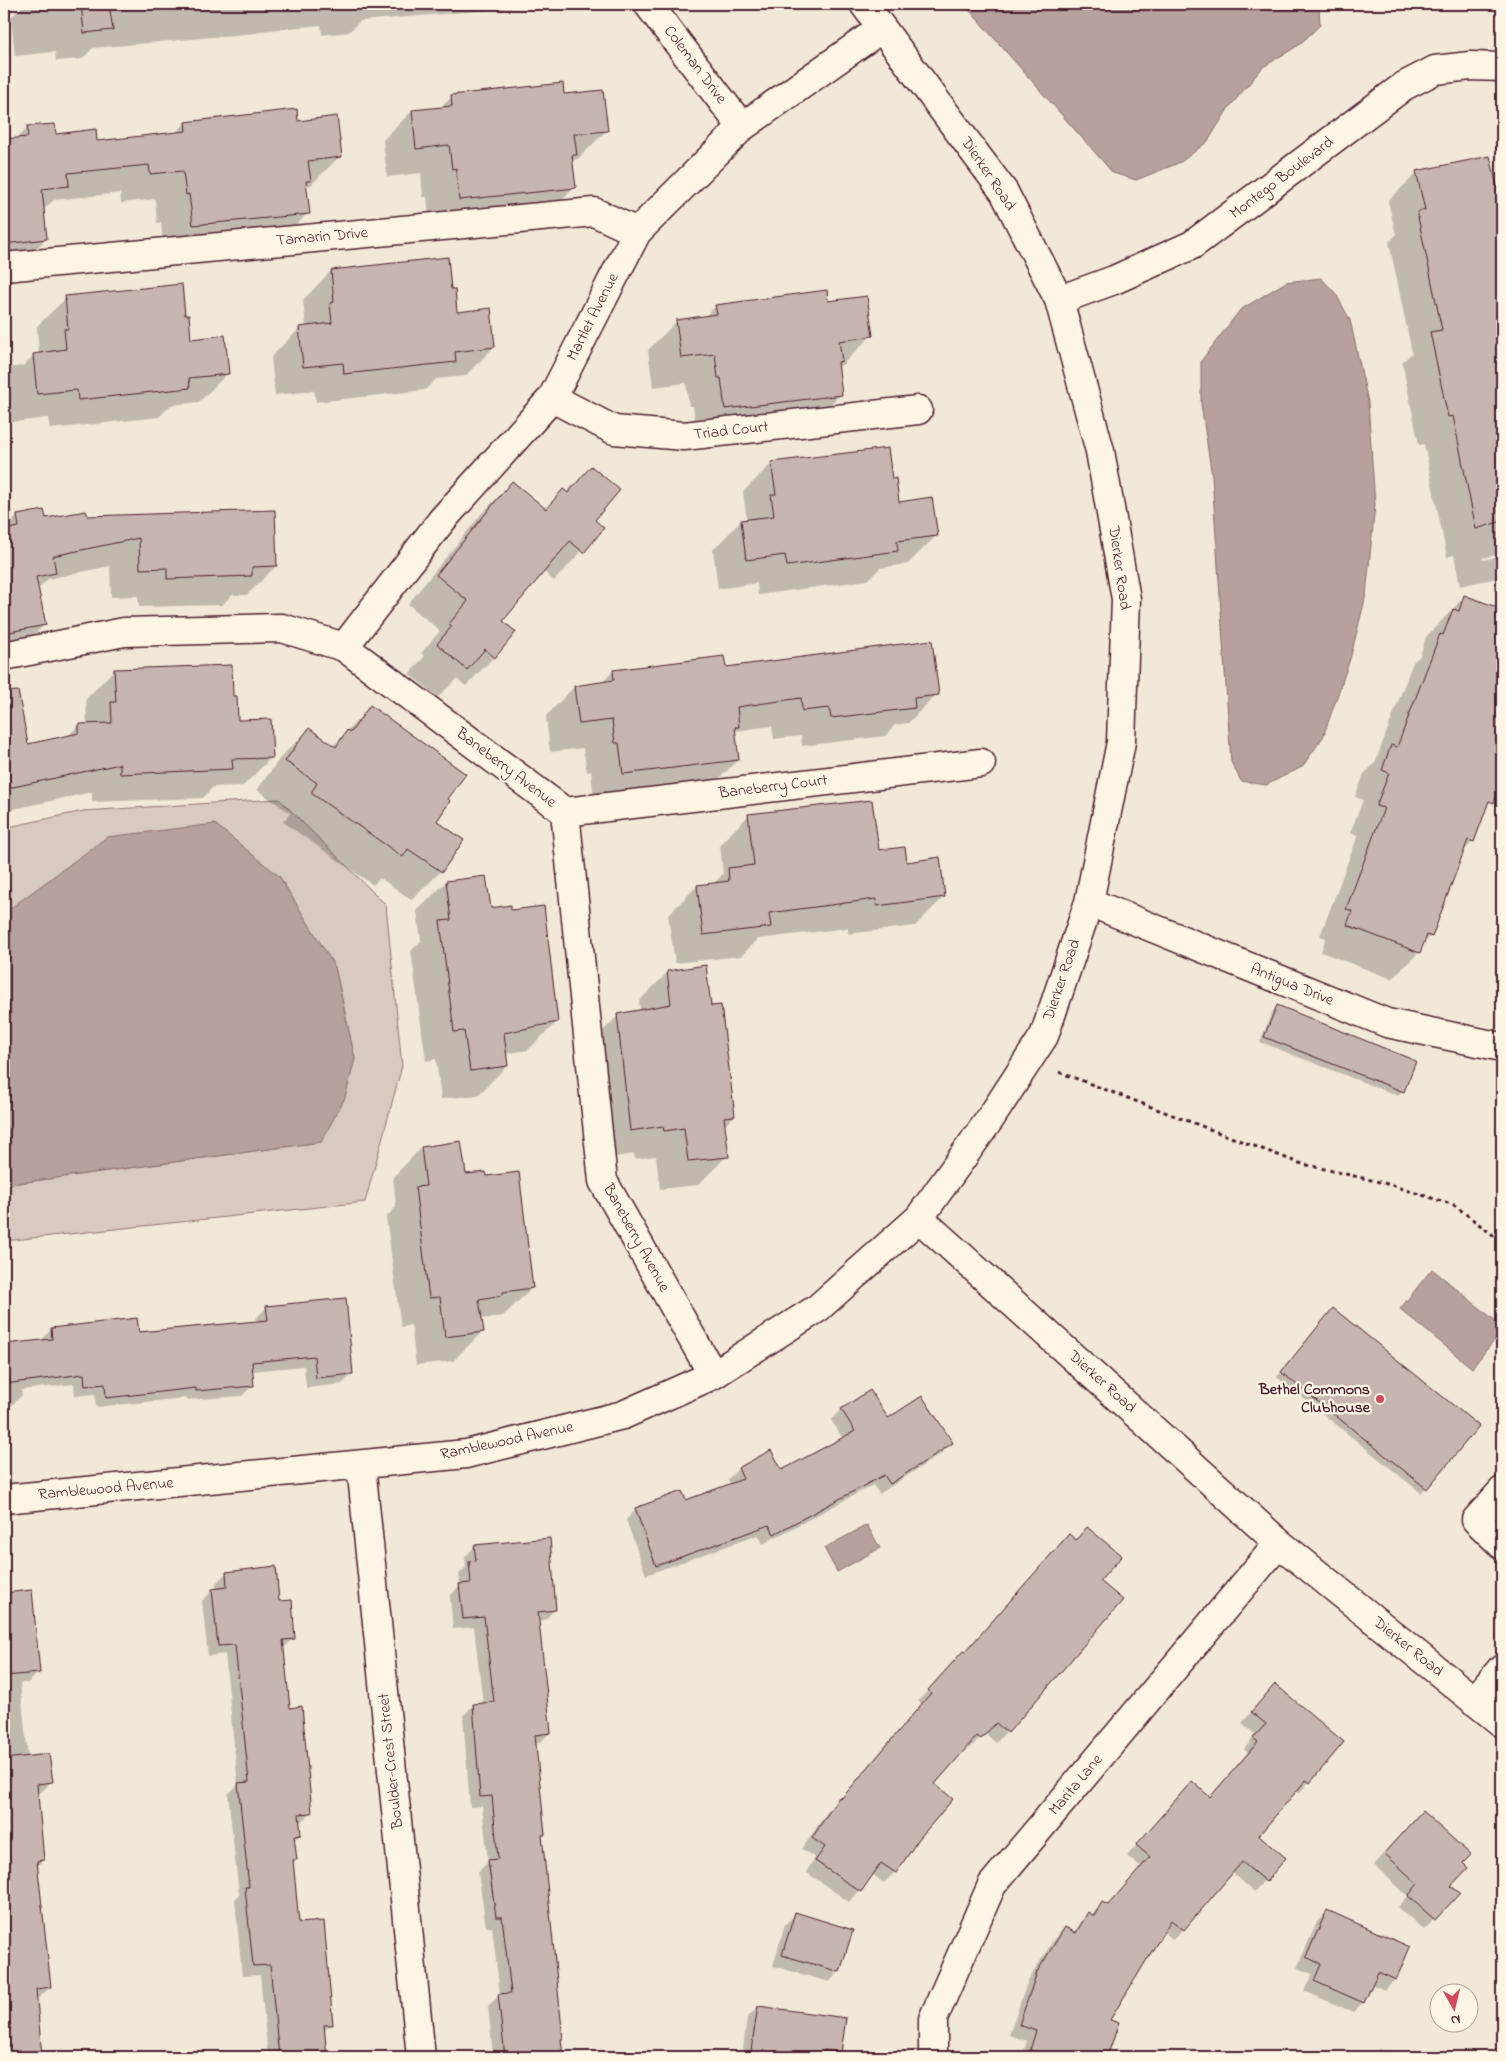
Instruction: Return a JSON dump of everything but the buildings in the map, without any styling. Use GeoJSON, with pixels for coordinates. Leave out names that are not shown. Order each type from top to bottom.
{"type":"FeatureCollection","features":[{"type":"Feature","properties":{"kind":"street","name":"Coleman Drive"},"geometry":{"type":"LineString","coordinates":[[648,4],[742,127]]}},
{"type":"Feature","properties":{"kind":"street","name":"Dierker Road"},"geometry":{"type":"LineString","coordinates":[[864,4],[1004,192],[1059,300],[1100,451],[1126,599],[1121,742],[1088,902],[1044,1036],[990,1119],[919,1218],[1280,1543],[1502,1723]]}},
{"type":"Feature","properties":{"kind":"street","name":"Martlet Avenue"},"geometry":{"type":"LineString","coordinates":[[344,647],[442,520],[552,398],[637,232],[742,127],[882,28]]}},
{"type":"Feature","properties":{"kind":"street","name":"Montego Boulevard"},"geometry":{"type":"LineString","coordinates":[[1059,300],[1114,280],[1192,245],[1404,86],[1436,70],[1470,66],[1502,67]]}},
{"type":"Feature","properties":{"kind":"street","name":"Tamarin Drive"},"geometry":{"type":"LineString","coordinates":[[4,267],[594,212],[637,232]]}},
{"type":"Feature","properties":{"kind":"street","name":"Triad Court"},"geometry":{"type":"LineString","coordinates":[[552,398],[614,430],[684,436],[918,410]]}},
{"type":"Feature","properties":{"kind":"street","name":"Baneberry Avenue"},"geometry":{"type":"LineString","coordinates":[[4,656],[124,632],[282,628],[344,647],[564,812],[603,1181],[713,1376]]}},
{"type":"Feature","properties":{"kind":"street","name":"Baneberry Court"},"geometry":{"type":"LineString","coordinates":[[564,812],[980,763]]}},
{"type":"Feature","properties":{"kind":"street","name":"Antigua Drive"},"geometry":{"type":"LineString","coordinates":[[1088,902],[1387,1023],[1500,1039]]}},
{"type":"Feature","properties":{"kind":"street","name":"Ramblewood Avenue"},"geometry":{"type":"LineString","coordinates":[[4,1499],[466,1454],[623,1415],[713,1376],[818,1308],[919,1218]]}},
{"type":"Feature","properties":{"kind":"street","name":"Boulder-Crest Street"},"geometry":{"type":"LineString","coordinates":[[361,1465],[421,2057]]}},
{"type":"Feature","properties":{"kind":"street"},"geometry":{"type":"LineString","coordinates":[[1502,1491],[1476,1520],[1502,1544]]}},
{"type":"Feature","properties":{"kind":"street","name":"Marita Lane"},"geometry":{"type":"LineString","coordinates":[[933,2057],[933,2020],[992,1885],[1280,1543]]}},
{"type":"Feature","properties":{"kind":"street"},"geometry":{"type":"LineString","coordinates":[[1474,1701],[1502,1668]]}},
{"type":"Feature","properties":{"kind":"path"},"geometry":{"type":"LineString","coordinates":[[1028,1061],[1299,1162],[1384,1183],[1454,1205],[1502,1242]]}},
{"type":"Feature","properties":{"kind":"shaded area"},"geometry":{"type":"Polygon","coordinates":[[[966,4],[1309,4],[1319,7],[1320,25],[1299,45],[1263,67],[1228,109],[1208,141],[1181,162],[1136,180],[1113,173],[970,11],[966,4]]]}},
{"type":"Feature","properties":{"kind":"shaded area"},"geometry":{"type":"Polygon","coordinates":[[[1321,278],[1336,294],[1350,320],[1368,402],[1375,505],[1366,595],[1350,659],[1323,737],[1302,767],[1266,785],[1241,781],[1231,762],[1212,476],[1201,404],[1201,361],[1240,310],[1286,282],[1321,278]]]}},
{"type":"Feature","properties":{"kind":"shaded area"},"geometry":{"type":"Polygon","coordinates":[[[279,799],[386,905],[402,1066],[365,1202],[4,1241],[4,1185],[321,1142],[355,1059],[335,967],[279,876],[15,906],[4,913],[4,828],[83,811],[279,799]]]}},
{"type":"Feature","properties":{"kind":"shaded area"},"geometry":{"type":"Polygon","coordinates":[[[215,824],[279,876],[335,967],[355,1059],[345,1098],[321,1142],[4,1185],[4,913],[107,837],[215,824]]]}},
{"type":"Feature","properties":{"kind":"shaded area"},"geometry":{"type":"Polygon","coordinates":[[[1432,1269],[1502,1326],[1502,1331],[1472,1368],[1400,1309],[1432,1269]]]}},
{"type":"Feature","properties":{"kind":"shaded area"},"geometry":{"type":"Polygon","coordinates":[[[867,1525],[880,1548],[837,1572],[824,1548],[867,1525]]]}},
{"type":"Feature","properties":{"kind":"place","name":"Bethel Commons Clubhouse"},"geometry":{"type":"Point","coordinates":[1380,1399]}}]}
